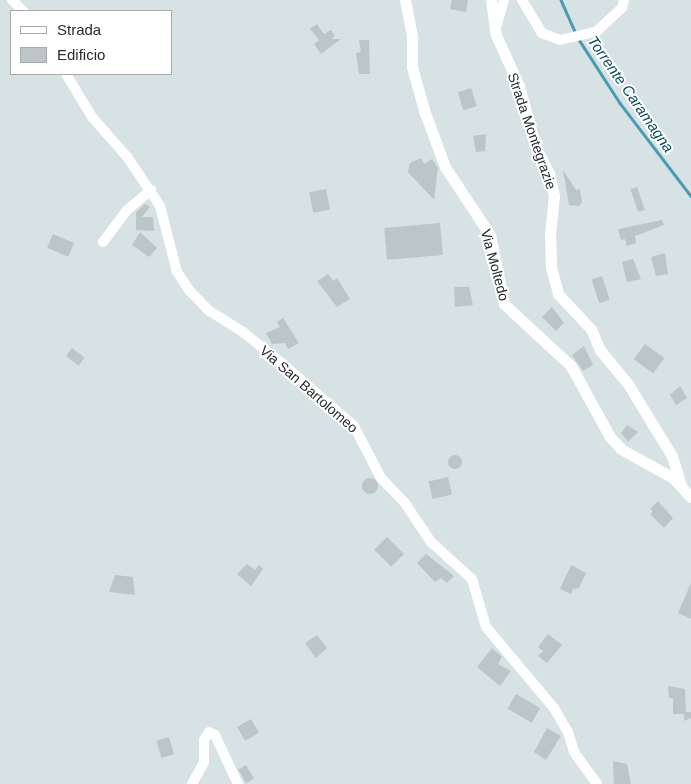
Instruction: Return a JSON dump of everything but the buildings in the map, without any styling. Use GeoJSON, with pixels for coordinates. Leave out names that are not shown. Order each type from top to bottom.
{"type":"FeatureCollection","features":[{"type":"Feature","properties":{"kind":"street"},"geometry":{"type":"LineString","coordinates":[[12,0],[22,10]]}},
{"type":"Feature","properties":{"kind":"street","name":"Via Moltedo"},"geometry":{"type":"LineString","coordinates":[[405,0],[412,36],[412,67],[424,110],[445,167],[490,235],[504,304],[571,366],[610,437],[621,449],[654,466],[681,485],[691,497]]}},
{"type":"Feature","properties":{"kind":"street","name":"Strada Montegrazie"},"geometry":{"type":"LineString","coordinates":[[491,0],[496,35],[519,86],[536,148],[552,188],[551,266],[558,294],[591,329],[600,350],[628,384],[674,460],[681,485]]}},
{"type":"Feature","properties":{"kind":"street"},"geometry":{"type":"LineString","coordinates":[[496,35],[499,9],[504,0]]}},
{"type":"Feature","properties":{"kind":"street"},"geometry":{"type":"LineString","coordinates":[[522,0],[542,33],[560,40],[596,32],[622,8],[624,0]]}},
{"type":"Feature","properties":{"kind":"street","name":"Via San Bartolomeo"},"geometry":{"type":"LineString","coordinates":[[67,75],[92,117],[151,190],[160,206],[177,272],[189,290],[208,310],[243,332],[283,364],[361,435],[381,478],[405,503],[431,542],[472,579],[486,627],[554,708],[574,752],[597,784]]}},
{"type":"Feature","properties":{"kind":"street"},"geometry":{"type":"LineString","coordinates":[[104,242],[126,211],[151,190]]}},
{"type":"Feature","properties":{"kind":"street"},"geometry":{"type":"LineString","coordinates":[[654,466],[662,449],[661,441]]}},
{"type":"Feature","properties":{"kind":"street"},"geometry":{"type":"LineString","coordinates":[[192,784],[204,762],[204,740],[209,732],[215,735],[238,784]]}},
{"type":"Feature","properties":{"kind":"waterway","name":"Torrente Caramagna"},"geometry":{"type":"LineString","coordinates":[[561,0],[576,33]]}},
{"type":"Feature","properties":{"kind":"waterway","name":"Torrente Caramagna"},"geometry":{"type":"LineString","coordinates":[[578,38],[620,103],[691,196]]}}]}
